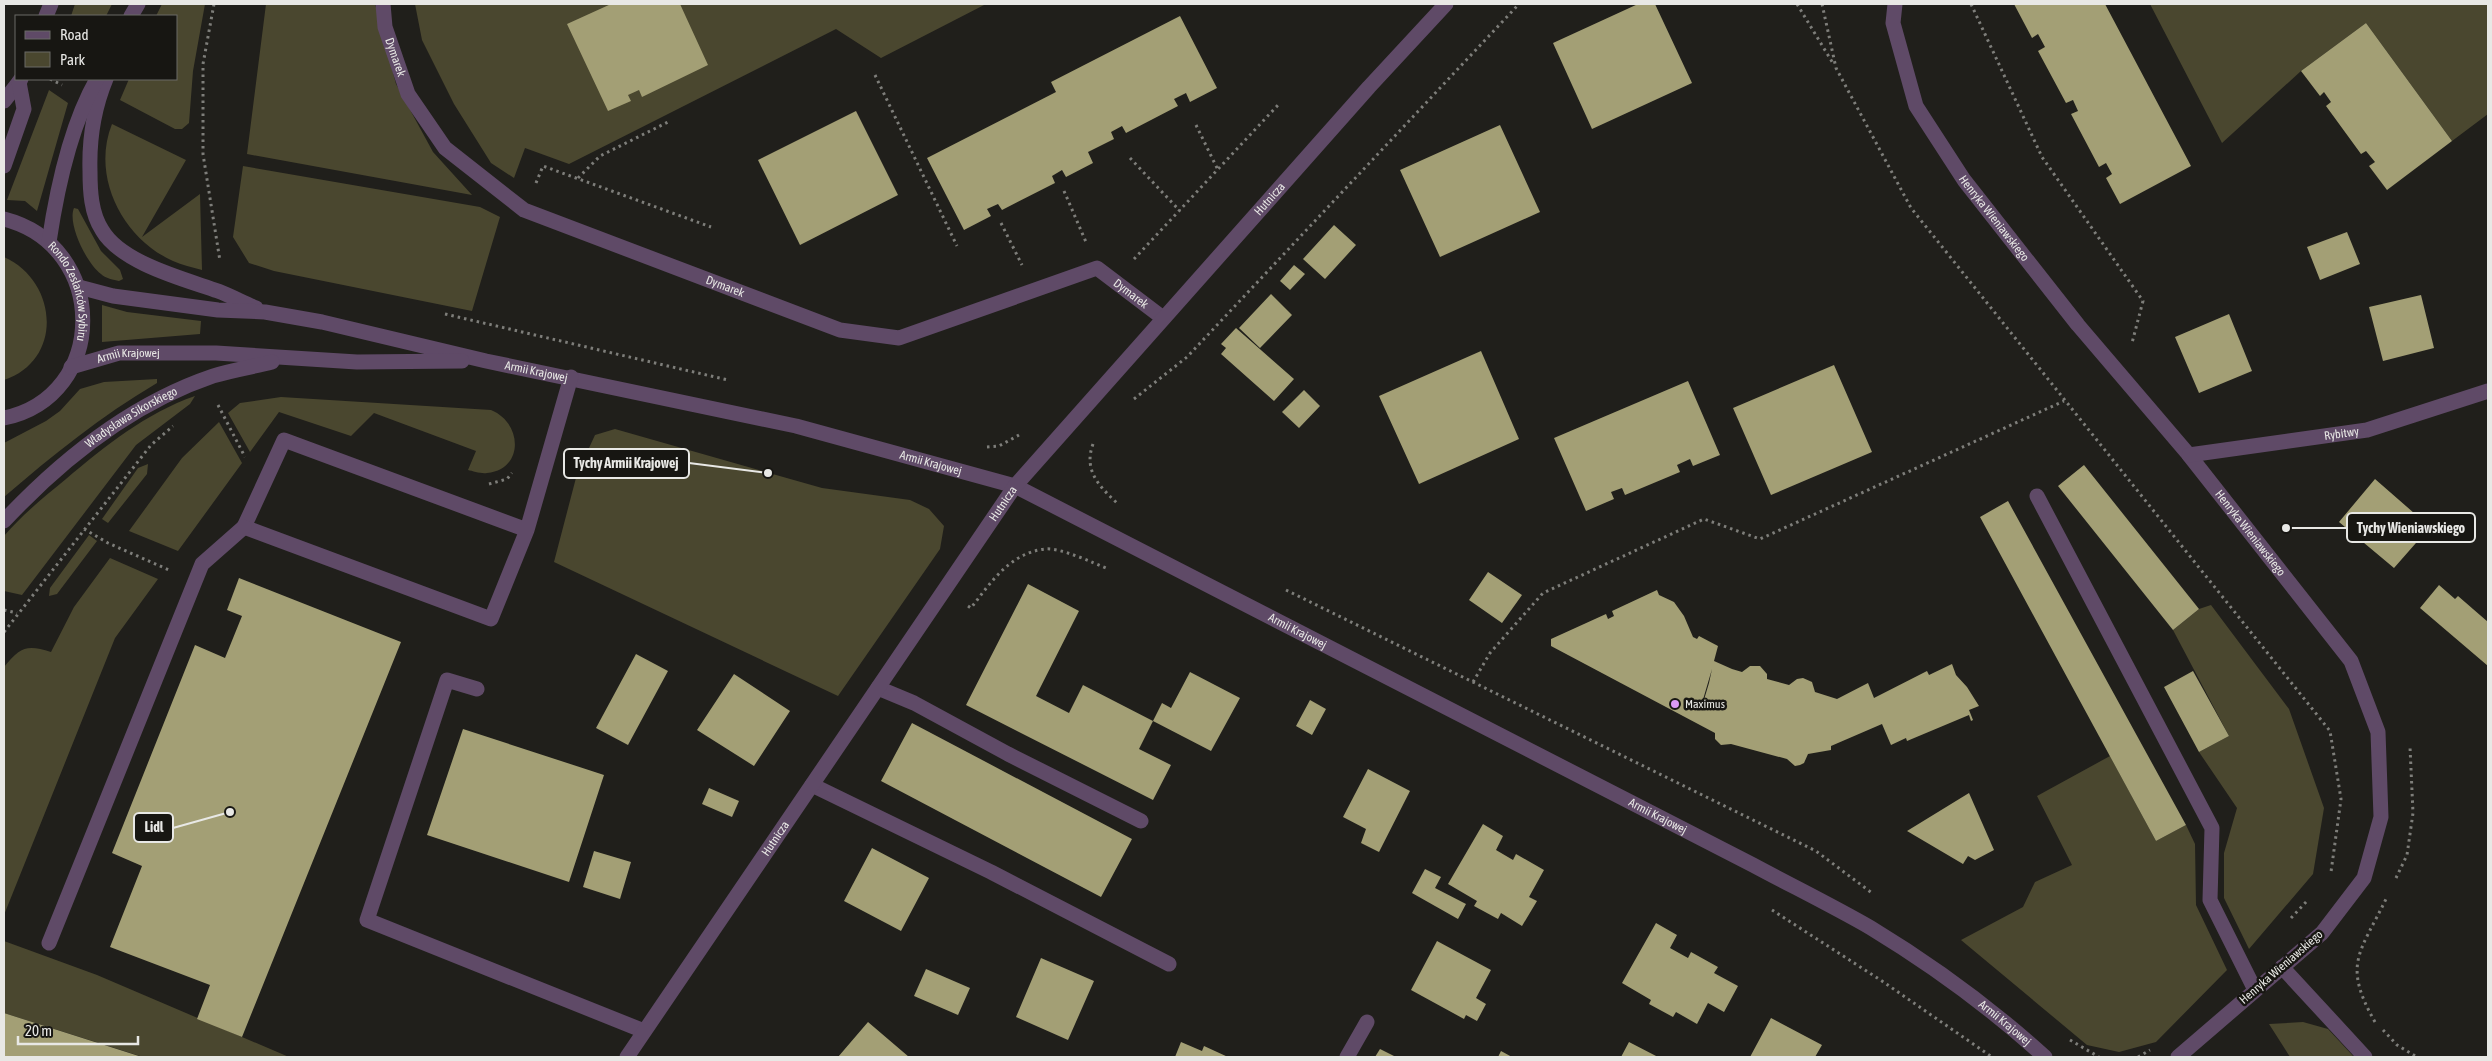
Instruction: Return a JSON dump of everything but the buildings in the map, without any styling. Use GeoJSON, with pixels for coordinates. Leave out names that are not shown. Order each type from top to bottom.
{"type":"FeatureCollection","features":[{"type":"Feature","properties":{"kind":"street","name":"Dymarek"},"geometry":{"type":"LineString","coordinates":[[382,4],[385,27],[408,94],[446,148],[524,210],[840,330],[898,338],[1097,268],[1163,318]]}},
{"type":"Feature","properties":{"kind":"street","name":"Hutnicza"},"geometry":{"type":"LineString","coordinates":[[627,1057],[1015,486],[1163,318],[1446,4]]}},
{"type":"Feature","properties":{"kind":"street","name":"Henryka Wieniawskiego"},"geometry":{"type":"LineString","coordinates":[[1895,4],[1893,23],[1916,106],[1964,180],[2078,325],[2189,455],[2351,661],[2378,732],[2381,817],[2364,878],[2322,933],[2178,1057]]}},
{"type":"Feature","properties":{"kind":"street"},"geometry":{"type":"LineString","coordinates":[[49,242],[56,194],[86,98],[96,80]]}},
{"type":"Feature","properties":{"kind":"street","name":"Armii Krajowej"},"geometry":{"type":"LineString","coordinates":[[106,80],[96,102],[89,152],[91,198],[102,231],[124,252],[157,269],[220,292],[264,312]]}},
{"type":"Feature","properties":{"kind":"street"},"geometry":{"type":"LineString","coordinates":[[4,101],[20,81]]}},
{"type":"Feature","properties":{"kind":"street"},"geometry":{"type":"LineString","coordinates":[[4,166],[24,109],[20,81]]}},
{"type":"Feature","properties":{"kind":"street","name":"Rondo Zesłańców Sybiru"},"geometry":{"type":"LineString","coordinates":[[4,219],[34,231],[49,242],[67,263],[79,287],[83,308],[83,328],[79,349],[71,367],[56,389],[37,405],[4,418]]}},
{"type":"Feature","properties":{"kind":"street","name":"Armii Krajowej"},"geometry":{"type":"LineString","coordinates":[[79,287],[113,296],[218,310],[264,312],[322,322],[486,361],[571,377],[796,426],[1015,486],[1753,865],[1870,928],[1932,968],[2045,1057]]}},
{"type":"Feature","properties":{"kind":"street","name":"Armii Krajowej"},"geometry":{"type":"LineString","coordinates":[[71,367],[119,353],[216,353],[357,362],[486,361]]}},
{"type":"Feature","properties":{"kind":"street","name":"Władysława Sikorskiego"},"geometry":{"type":"LineString","coordinates":[[4,521],[34,489],[70,458],[135,410],[213,376],[286,358]]}},
{"type":"Feature","properties":{"kind":"street"},"geometry":{"type":"LineString","coordinates":[[244,527],[491,619],[527,530],[571,377]]}},
{"type":"Feature","properties":{"kind":"street","name":"Rybitwy"},"geometry":{"type":"LineString","coordinates":[[2189,455],[2367,430],[2488,391]]}},
{"type":"Feature","properties":{"kind":"street"},"geometry":{"type":"LineString","coordinates":[[49,943],[202,564],[244,527],[284,440],[527,530]]}},
{"type":"Feature","properties":{"kind":"street"},"geometry":{"type":"LineString","coordinates":[[2037,496],[2212,828],[2210,900],[2255,990]]}},
{"type":"Feature","properties":{"kind":"street"},"geometry":{"type":"LineString","coordinates":[[477,689],[447,680],[367,920],[644,1031]]}},
{"type":"Feature","properties":{"kind":"street"},"geometry":{"type":"LineString","coordinates":[[878,688],[914,703],[1008,754],[1141,822]]}},
{"type":"Feature","properties":{"kind":"street"},"geometry":{"type":"LineString","coordinates":[[812,785],[973,863],[1169,964]]}},
{"type":"Feature","properties":{"kind":"street"},"geometry":{"type":"LineString","coordinates":[[2282,967],[2365,1057]]}},
{"type":"Feature","properties":{"kind":"street"},"geometry":{"type":"LineString","coordinates":[[1347,1057],[1367,1022]]}},
{"type":"Feature","properties":{"kind":"path"},"geometry":{"type":"LineString","coordinates":[[214,4],[203,64],[203,154],[221,270]]}},
{"type":"Feature","properties":{"kind":"path"},"geometry":{"type":"LineString","coordinates":[[1129,403],[1187,357],[1519,4]]}},
{"type":"Feature","properties":{"kind":"path"},"geometry":{"type":"LineString","coordinates":[[1798,4],[1836,68],[1911,208],[2330,732],[2341,799],[2331,875]]}},
{"type":"Feature","properties":{"kind":"path"},"geometry":{"type":"LineString","coordinates":[[1822,4],[1836,68]]}},
{"type":"Feature","properties":{"kind":"path"},"geometry":{"type":"LineString","coordinates":[[1971,4],[2042,157],[2143,301],[2131,349]]}},
{"type":"Feature","properties":{"kind":"path"},"geometry":{"type":"LineString","coordinates":[[875,75],[958,246]]}},
{"type":"Feature","properties":{"kind":"path"},"geometry":{"type":"LineString","coordinates":[[1144,304],[1134,260],[1279,104]]}},
{"type":"Feature","properties":{"kind":"path"},"geometry":{"type":"LineString","coordinates":[[578,178],[600,156],[670,121]]}},
{"type":"Feature","properties":{"kind":"path"},"geometry":{"type":"LineString","coordinates":[[1196,125],[1218,170]]}},
{"type":"Feature","properties":{"kind":"path"},"geometry":{"type":"LineString","coordinates":[[1130,158],[1180,211]]}},
{"type":"Feature","properties":{"kind":"path"},"geometry":{"type":"LineString","coordinates":[[524,210],[543,166],[711,226]]}},
{"type":"Feature","properties":{"kind":"path"},"geometry":{"type":"LineString","coordinates":[[1064,192],[1097,268]]}},
{"type":"Feature","properties":{"kind":"path"},"geometry":{"type":"LineString","coordinates":[[1001,223],[1035,290]]}},
{"type":"Feature","properties":{"kind":"path"},"geometry":{"type":"LineString","coordinates":[[445,314],[732,380]]}},
{"type":"Feature","properties":{"kind":"path"},"geometry":{"type":"LineString","coordinates":[[1474,682],[1490,653],[1543,593],[1704,519],[1760,539],[2064,401]]}},
{"type":"Feature","properties":{"kind":"path"},"geometry":{"type":"LineString","coordinates":[[217,403],[262,489]]}},
{"type":"Feature","properties":{"kind":"path"},"geometry":{"type":"LineString","coordinates":[[4,632],[151,445],[174,426]]}},
{"type":"Feature","properties":{"kind":"path"},"geometry":{"type":"LineString","coordinates":[[981,447],[998,446],[1027,431]]}},
{"type":"Feature","properties":{"kind":"path"},"geometry":{"type":"LineString","coordinates":[[1094,441],[1088,457],[1098,486],[1123,509]]}},
{"type":"Feature","properties":{"kind":"path"},"geometry":{"type":"LineString","coordinates":[[467,508],[476,488],[507,479],[518,466]]}},
{"type":"Feature","properties":{"kind":"path"},"geometry":{"type":"LineString","coordinates":[[84,528],[108,543],[195,582]]}},
{"type":"Feature","properties":{"kind":"path"},"geometry":{"type":"LineString","coordinates":[[944,590],[971,608],[998,572],[1020,557],[1046,548],[1081,558],[1116,573]]}},
{"type":"Feature","properties":{"kind":"path"},"geometry":{"type":"LineString","coordinates":[[1280,587],[1816,851],[1879,898]]}},
{"type":"Feature","properties":{"kind":"path"},"geometry":{"type":"LineString","coordinates":[[4,610],[18,613]]}},
{"type":"Feature","properties":{"kind":"path"},"geometry":{"type":"LineString","coordinates":[[2291,919],[2311,897]]}},
{"type":"Feature","properties":{"kind":"path"},"geometry":{"type":"LineString","coordinates":[[1766,907],[1882,981],[1992,1057]]}},
{"type":"Feature","properties":{"kind":"path"},"geometry":{"type":"LineString","coordinates":[[2138,1057],[2154,1048]]}},
{"type":"Feature","properties":{"kind":"green space"},"geometry":{"type":"Polygon","coordinates":[[[75,4],[112,4],[106,15],[71,15],[75,4]]]}},
{"type":"Feature","properties":{"kind":"green space"},"geometry":{"type":"Polygon","coordinates":[[[162,4],[205,4],[193,71],[189,123],[182,129],[175,129],[120,100],[129,80],[178,80],[178,15],[156,15],[162,4]]]}},
{"type":"Feature","properties":{"kind":"green space"},"geometry":{"type":"Polygon","coordinates":[[[266,4],[375,4],[396,84],[433,152],[472,195],[247,154],[266,4]]]}},
{"type":"Feature","properties":{"kind":"green space"},"geometry":{"type":"Polygon","coordinates":[[[415,4],[986,4],[881,58],[836,29],[569,164],[525,148],[514,178],[491,163],[454,104],[422,40],[415,4]]]}},
{"type":"Feature","properties":{"kind":"green space"},"geometry":{"type":"Polygon","coordinates":[[[2150,4],[2488,4],[2488,114],[2452,141],[2366,23],[2301,71],[2222,143],[2150,4]]]}},
{"type":"Feature","properties":{"kind":"green space"},"geometry":{"type":"Polygon","coordinates":[[[49,90],[68,103],[37,211],[25,201],[7,200],[49,90]]]}},
{"type":"Feature","properties":{"kind":"green space"},"geometry":{"type":"Polygon","coordinates":[[[112,124],[186,160],[142,237],[200,194],[202,270],[173,261],[155,251],[139,237],[126,221],[115,203],[105,164],[106,144],[112,124]]]}},
{"type":"Feature","properties":{"kind":"green space"},"geometry":{"type":"Polygon","coordinates":[[[243,166],[480,207],[500,217],[472,311],[274,271],[249,263],[233,237],[243,166]]]}},
{"type":"Feature","properties":{"kind":"green space"},"geometry":{"type":"Polygon","coordinates":[[[74,208],[78,209],[101,251],[120,270],[123,279],[119,281],[105,277],[90,262],[84,253],[73,224],[74,208]]]}},
{"type":"Feature","properties":{"kind":"green space"},"geometry":{"type":"Polygon","coordinates":[[[4,257],[22,268],[35,284],[44,301],[47,320],[45,339],[37,356],[23,370],[4,380],[4,257]]]}},
{"type":"Feature","properties":{"kind":"green space"},"geometry":{"type":"Polygon","coordinates":[[[102,305],[127,312],[201,321],[200,334],[102,342],[102,305]]]}},
{"type":"Feature","properties":{"kind":"green space"},"geometry":{"type":"Polygon","coordinates":[[[157,379],[157,383],[116,409],[78,437],[4,497],[4,443],[46,421],[60,411],[80,389],[104,382],[157,379]]]}},
{"type":"Feature","properties":{"kind":"green space"},"geometry":{"type":"Polygon","coordinates":[[[195,396],[190,404],[136,445],[22,595],[4,591],[4,536],[19,520],[111,443],[143,421],[195,396]]]}},
{"type":"Feature","properties":{"kind":"green space"},"geometry":{"type":"Polygon","coordinates":[[[281,397],[491,410],[502,416],[514,435],[513,455],[508,464],[499,470],[480,473],[468,470],[476,451],[374,413],[351,436],[279,412],[250,452],[228,413],[240,403],[281,397]]]}},
{"type":"Feature","properties":{"kind":"green space"},"geometry":{"type":"Polygon","coordinates":[[[219,422],[242,463],[178,551],[129,531],[182,458],[219,422]]]}},
{"type":"Feature","properties":{"kind":"green space"},"geometry":{"type":"Polygon","coordinates":[[[615,429],[822,488],[910,500],[929,509],[944,526],[940,549],[838,696],[554,562],[577,474],[595,435],[615,429]]]}},
{"type":"Feature","properties":{"kind":"green space"},"geometry":{"type":"Polygon","coordinates":[[[148,464],[147,474],[108,523],[102,519],[138,468],[148,464]]]}},
{"type":"Feature","properties":{"kind":"green space"},"geometry":{"type":"Polygon","coordinates":[[[89,535],[97,541],[57,594],[49,596],[50,588],[89,535]]]}},
{"type":"Feature","properties":{"kind":"green space"},"geometry":{"type":"Polygon","coordinates":[[[110,558],[158,579],[115,638],[4,915],[4,667],[15,655],[24,649],[36,648],[51,652],[74,607],[110,558]]]}},
{"type":"Feature","properties":{"kind":"green space"},"geometry":{"type":"Polygon","coordinates":[[[2211,605],[2289,709],[2324,808],[2313,874],[2249,949],[2224,898],[2224,853],[2237,808],[2199,752],[2229,736],[2173,630],[2199,609],[2211,605]]]}},
{"type":"Feature","properties":{"kind":"green space"},"geometry":{"type":"Polygon","coordinates":[[[2110,756],[2156,841],[2186,825],[2195,844],[2196,905],[2227,970],[2156,1042],[2119,1052],[2087,1045],[1961,940],[2023,907],[2035,882],[2072,865],[2037,796],[2110,756]]]}},
{"type":"Feature","properties":{"kind":"green space"},"geometry":{"type":"Polygon","coordinates":[[[4,941],[97,975],[289,1057],[143,1057],[4,1013],[4,941]]]}},
{"type":"Feature","properties":{"kind":"green space"},"geometry":{"type":"Polygon","coordinates":[[[2303,1022],[2328,1029],[2354,1057],[2290,1057],[2269,1024],[2303,1022]]]}},
{"type":"Feature","properties":{"kind":"place","name":"Tychy Armii Krajowej"},"geometry":{"type":"Point","coordinates":[768,473]}},
{"type":"Feature","properties":{"kind":"place","name":"Tychy Wieniawskiego"},"geometry":{"type":"Point","coordinates":[2286,528]}},
{"type":"Feature","properties":{"kind":"place","name":"Maximus"},"geometry":{"type":"Point","coordinates":[1675,704]}},
{"type":"Feature","properties":{"kind":"place","name":"Lidl"},"geometry":{"type":"Point","coordinates":[230,812]}}]}
